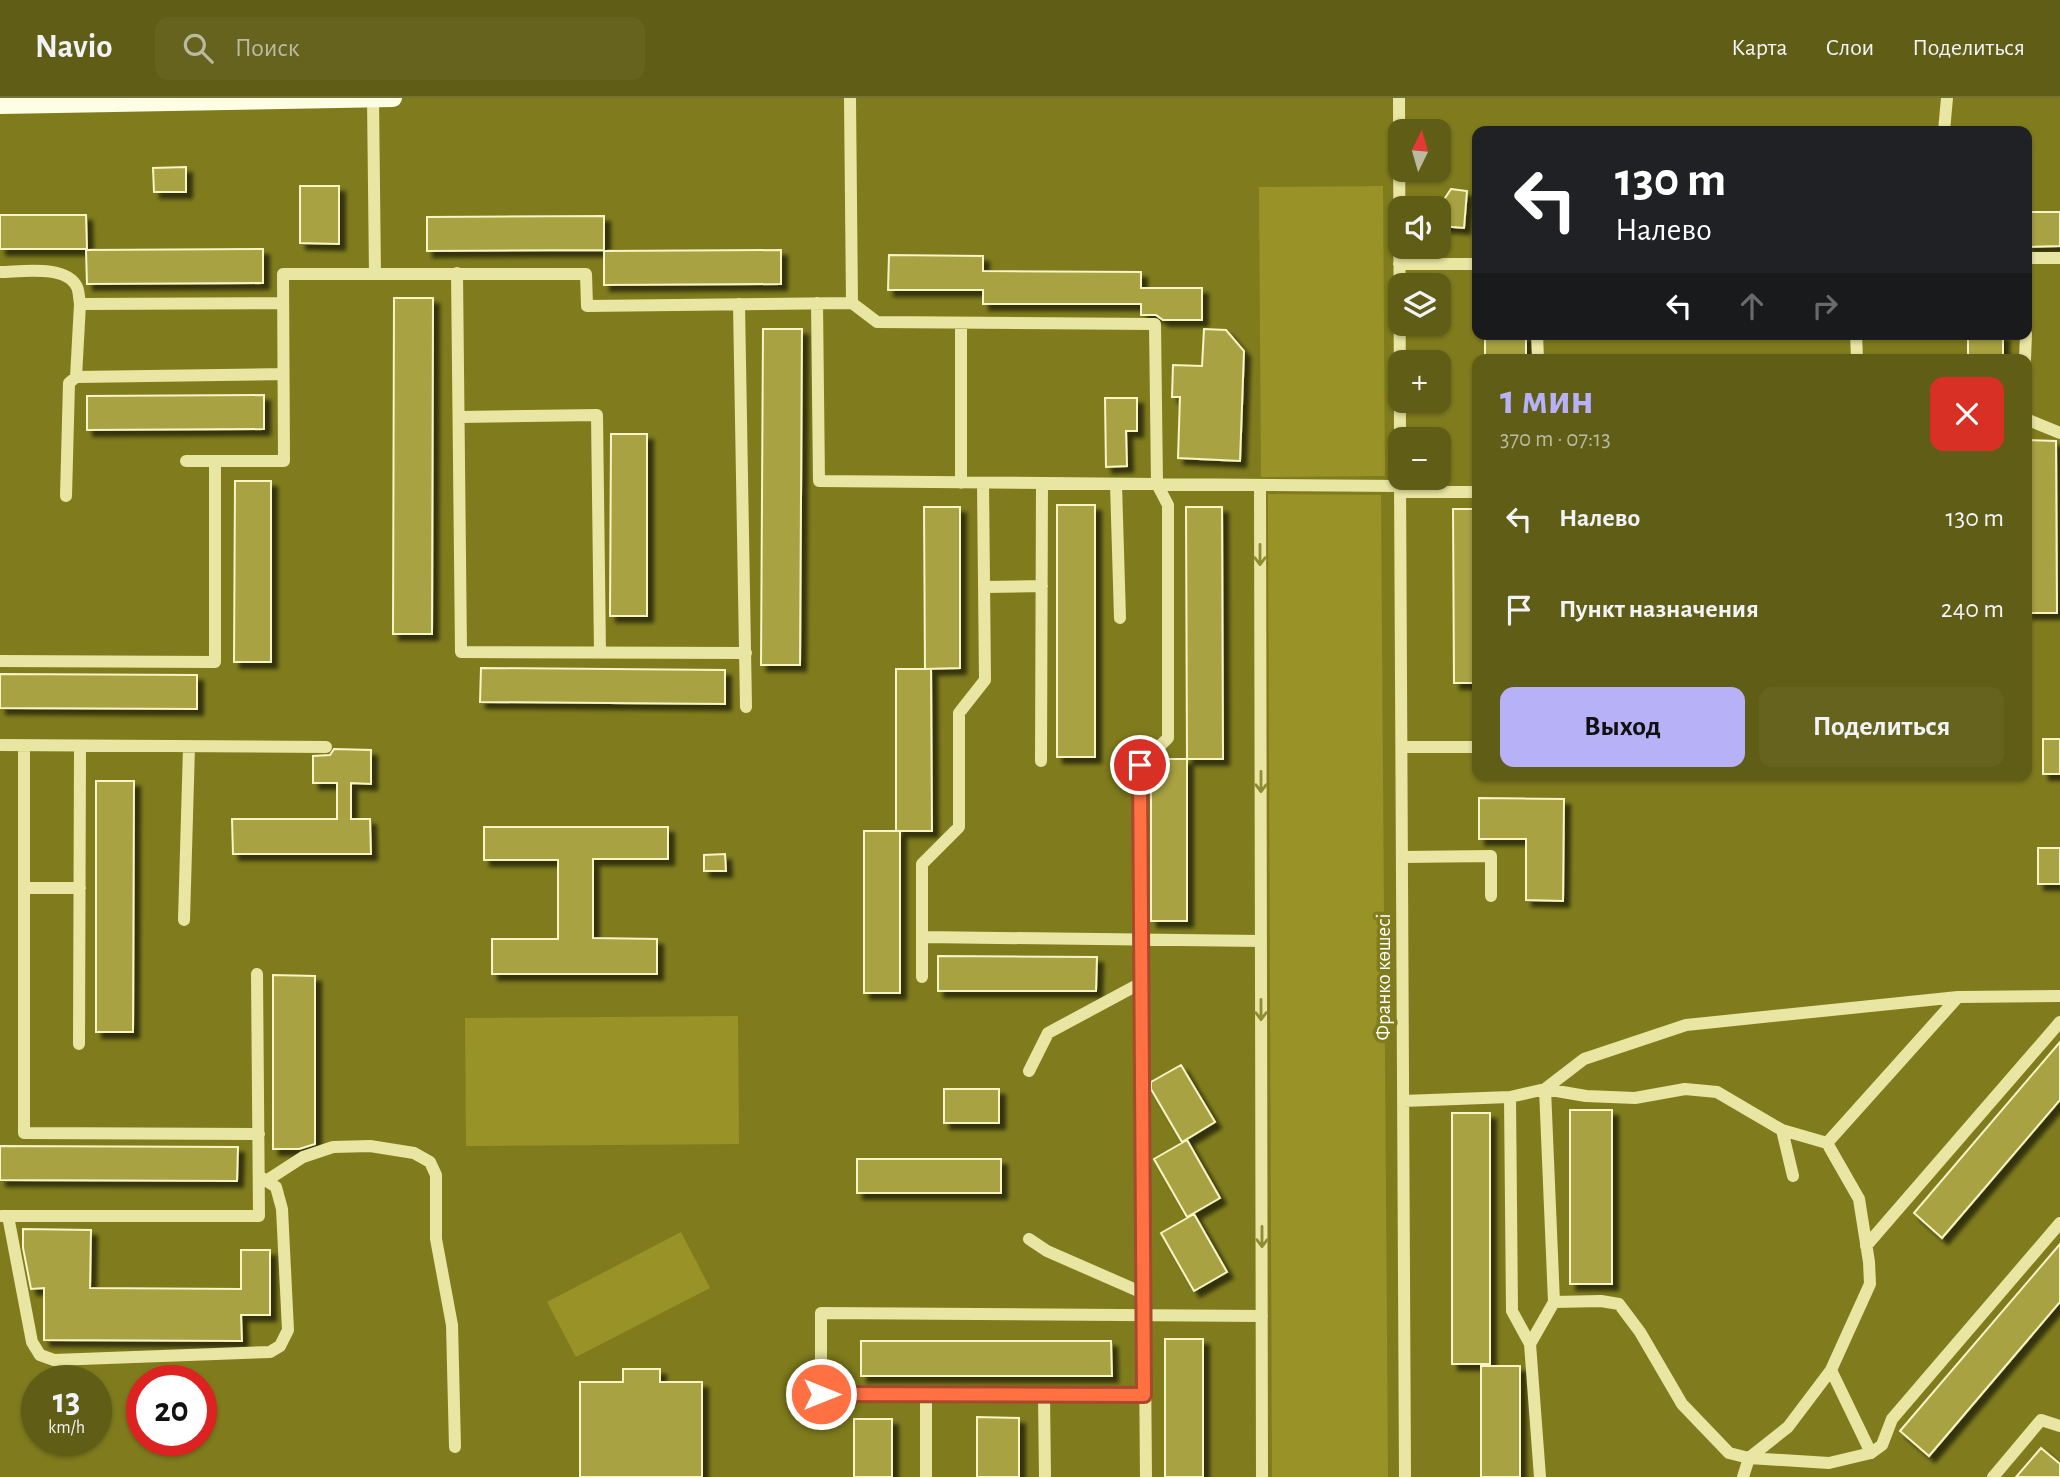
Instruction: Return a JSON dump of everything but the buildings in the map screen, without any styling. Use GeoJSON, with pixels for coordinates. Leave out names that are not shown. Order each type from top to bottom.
{"type":"FeatureCollection","features":[{"type":"Feature","properties":{"kind":"main road"},"geometry":{"type":"LineString","coordinates":[[0,105],[393,98]]}},
{"type":"Feature","properties":{"kind":"street"},"geometry":{"type":"LineString","coordinates":[[373,98],[375,274]]}},
{"type":"Feature","properties":{"kind":"street"},"geometry":{"type":"LineString","coordinates":[[850,98],[852,303]]}},
{"type":"Feature","properties":{"kind":"street"},"geometry":{"type":"LineString","coordinates":[[1399,98],[1400,427]]}},
{"type":"Feature","properties":{"kind":"street"},"geometry":{"type":"LineString","coordinates":[[1944,126],[1947,98]]}},
{"type":"Feature","properties":{"kind":"street"},"geometry":{"type":"LineString","coordinates":[[2032,258],[2060,258]]}},
{"type":"Feature","properties":{"kind":"street"},"geometry":{"type":"LineString","coordinates":[[1399,264],[1472,264]]}},
{"type":"Feature","properties":{"kind":"street"},"geometry":{"type":"LineString","coordinates":[[0,272],[50,272],[68,277],[77,286],[80,304],[76,377]]}},
{"type":"Feature","properties":{"kind":"street"},"geometry":{"type":"LineString","coordinates":[[457,273],[461,652],[746,653]]}},
{"type":"Feature","properties":{"kind":"street"},"geometry":{"type":"LineString","coordinates":[[186,461],[284,461],[283,274],[586,274],[587,306],[852,303],[877,322],[1155,324],[1157,484],[1168,505],[1168,738],[1140,765],[1146,1477]]}},
{"type":"Feature","properties":{"kind":"street"},"geometry":{"type":"LineString","coordinates":[[80,304],[283,303]]}},
{"type":"Feature","properties":{"kind":"street"},"geometry":{"type":"LineString","coordinates":[[817,303],[819,481],[1260,487],[1388,485]]}},
{"type":"Feature","properties":{"kind":"street"},"geometry":{"type":"LineString","coordinates":[[739,304],[746,707]]}},
{"type":"Feature","properties":{"kind":"street"},"geometry":{"type":"LineString","coordinates":[[961,323],[961,483]]}},
{"type":"Feature","properties":{"kind":"street"},"geometry":{"type":"LineString","coordinates":[[66,496],[69,383],[76,377],[283,374]]}},
{"type":"Feature","properties":{"kind":"street"},"geometry":{"type":"LineString","coordinates":[[459,416],[597,415],[600,652]]}},
{"type":"Feature","properties":{"kind":"street"},"geometry":{"type":"LineString","coordinates":[[2032,421],[2060,433]]}},
{"type":"Feature","properties":{"kind":"street"},"geometry":{"type":"LineString","coordinates":[[0,661],[215,662],[215,461]]}},
{"type":"Feature","properties":{"kind":"street"},"geometry":{"type":"LineString","coordinates":[[922,977],[922,864],[959,827],[959,713],[985,680],[984,484]]}},
{"type":"Feature","properties":{"kind":"street"},"geometry":{"type":"LineString","coordinates":[[1041,761],[1042,484]]}},
{"type":"Feature","properties":{"kind":"street"},"geometry":{"type":"LineString","coordinates":[[1116,484],[1120,618]]}},
{"type":"Feature","properties":{"kind":"street"},"geometry":{"type":"LineString","coordinates":[[1260,487],[1262,1477]]}},
{"type":"Feature","properties":{"kind":"street","name":"Франко көшесі"},"geometry":{"type":"LineString","coordinates":[[1400,490],[1405,1477]]}},
{"type":"Feature","properties":{"kind":"street"},"geometry":{"type":"LineString","coordinates":[[1451,490],[1472,492]]}},
{"type":"Feature","properties":{"kind":"street"},"geometry":{"type":"LineString","coordinates":[[985,587],[1042,586]]}},
{"type":"Feature","properties":{"kind":"street"},"geometry":{"type":"LineString","coordinates":[[0,746],[326,747]]}},
{"type":"Feature","properties":{"kind":"street"},"geometry":{"type":"LineString","coordinates":[[24,746],[24,1133],[259,1135]]}},
{"type":"Feature","properties":{"kind":"street"},"geometry":{"type":"LineString","coordinates":[[79,1044],[80,746]]}},
{"type":"Feature","properties":{"kind":"street"},"geometry":{"type":"LineString","coordinates":[[184,920],[189,747]]}},
{"type":"Feature","properties":{"kind":"street"},"geometry":{"type":"LineString","coordinates":[[1402,747],[1472,747]]}},
{"type":"Feature","properties":{"kind":"street"},"geometry":{"type":"LineString","coordinates":[[1402,857],[1491,856],[1491,896]]}},
{"type":"Feature","properties":{"kind":"street"},"geometry":{"type":"LineString","coordinates":[[24,888],[80,888]]}},
{"type":"Feature","properties":{"kind":"street"},"geometry":{"type":"LineString","coordinates":[[922,937],[1261,941]]}},
{"type":"Feature","properties":{"kind":"street"},"geometry":{"type":"LineString","coordinates":[[257,974],[259,1135],[264,1178],[260,1216],[4,1216],[33,1342],[40,1354],[54,1360],[270,1352],[280,1346],[288,1330],[282,1209],[276,1187],[264,1178]]}},
{"type":"Feature","properties":{"kind":"street"},"geometry":{"type":"LineString","coordinates":[[1030,1071],[1048,1034],[1141,983]]}},
{"type":"Feature","properties":{"kind":"street"},"geometry":{"type":"LineString","coordinates":[[1545,1089],[1584,1059],[1686,1025],[1958,997],[2060,996]]}},
{"type":"Feature","properties":{"kind":"street"},"geometry":{"type":"LineString","coordinates":[[1826,1143],[1958,997]]}},
{"type":"Feature","properties":{"kind":"street"},"geometry":{"type":"LineString","coordinates":[[1866,1246],[2060,1022]]}},
{"type":"Feature","properties":{"kind":"street"},"geometry":{"type":"LineString","coordinates":[[1403,1101],[1510,1097],[1545,1089],[1586,1096],[1635,1098],[1685,1089],[1717,1092],[1782,1130],[1826,1143],[1860,1199],[1870,1284],[1831,1370],[1788,1427],[1749,1458],[1743,1477]]}},
{"type":"Feature","properties":{"kind":"street"},"geometry":{"type":"LineString","coordinates":[[1530,1344],[1554,1302],[1545,1089]]}},
{"type":"Feature","properties":{"kind":"street"},"geometry":{"type":"LineString","coordinates":[[1510,1097],[1512,1311],[1530,1344],[1541,1477]]}},
{"type":"Feature","properties":{"kind":"street"},"geometry":{"type":"LineString","coordinates":[[1782,1130],[1793,1176]]}},
{"type":"Feature","properties":{"kind":"street"},"geometry":{"type":"LineString","coordinates":[[264,1178],[303,1157],[333,1147],[370,1146],[414,1153],[430,1162],[436,1175],[436,1239],[452,1325],[455,1447]]}},
{"type":"Feature","properties":{"kind":"street"},"geometry":{"type":"LineString","coordinates":[[1554,1302],[1601,1301],[1619,1304],[1640,1332],[1682,1404],[1729,1453],[1749,1458],[1829,1463],[1871,1453],[1882,1445],[1892,1419],[2060,1223]]}},
{"type":"Feature","properties":{"kind":"street"},"geometry":{"type":"LineString","coordinates":[[1029,1238],[1047,1251],[1143,1293]]}},
{"type":"Feature","properties":{"kind":"street"},"geometry":{"type":"LineString","coordinates":[[1144,1395],[821,1394],[821,1313],[1262,1316]]}},
{"type":"Feature","properties":{"kind":"street"},"geometry":{"type":"LineString","coordinates":[[1831,1370],[1871,1453]]}},
{"type":"Feature","properties":{"kind":"street"},"geometry":{"type":"LineString","coordinates":[[926,1394],[926,1477]]}},
{"type":"Feature","properties":{"kind":"street"},"geometry":{"type":"LineString","coordinates":[[1044,1395],[1045,1477]]}},
{"type":"Feature","properties":{"kind":"street"},"geometry":{"type":"LineString","coordinates":[[1993,1477],[2041,1420],[2060,1426]]}},
{"type":"Feature","properties":{"kind":"shaded area"},"geometry":{"type":"Polygon","coordinates":[[[1383,186],[1385,476],[1261,477],[1259,187],[1383,186]]]}},
{"type":"Feature","properties":{"kind":"shaded area"},"geometry":{"type":"Polygon","coordinates":[[[1268,494],[1381,495],[1388,1477],[1272,1477],[1268,494]]]}},
{"type":"Feature","properties":{"kind":"shaded area"},"geometry":{"type":"Polygon","coordinates":[[[738,1016],[739,1144],[466,1146],[465,1018],[738,1016]]]}},
{"type":"Feature","properties":{"kind":"shaded area"},"geometry":{"type":"Polygon","coordinates":[[[681,1232],[710,1288],[576,1357],[547,1302],[681,1232]]]}},
{"type":"Feature","properties":{"kind":"route"},"geometry":{"type":"LineString","coordinates":[[821,1394],[1144,1395],[1140,765]]}}]}
